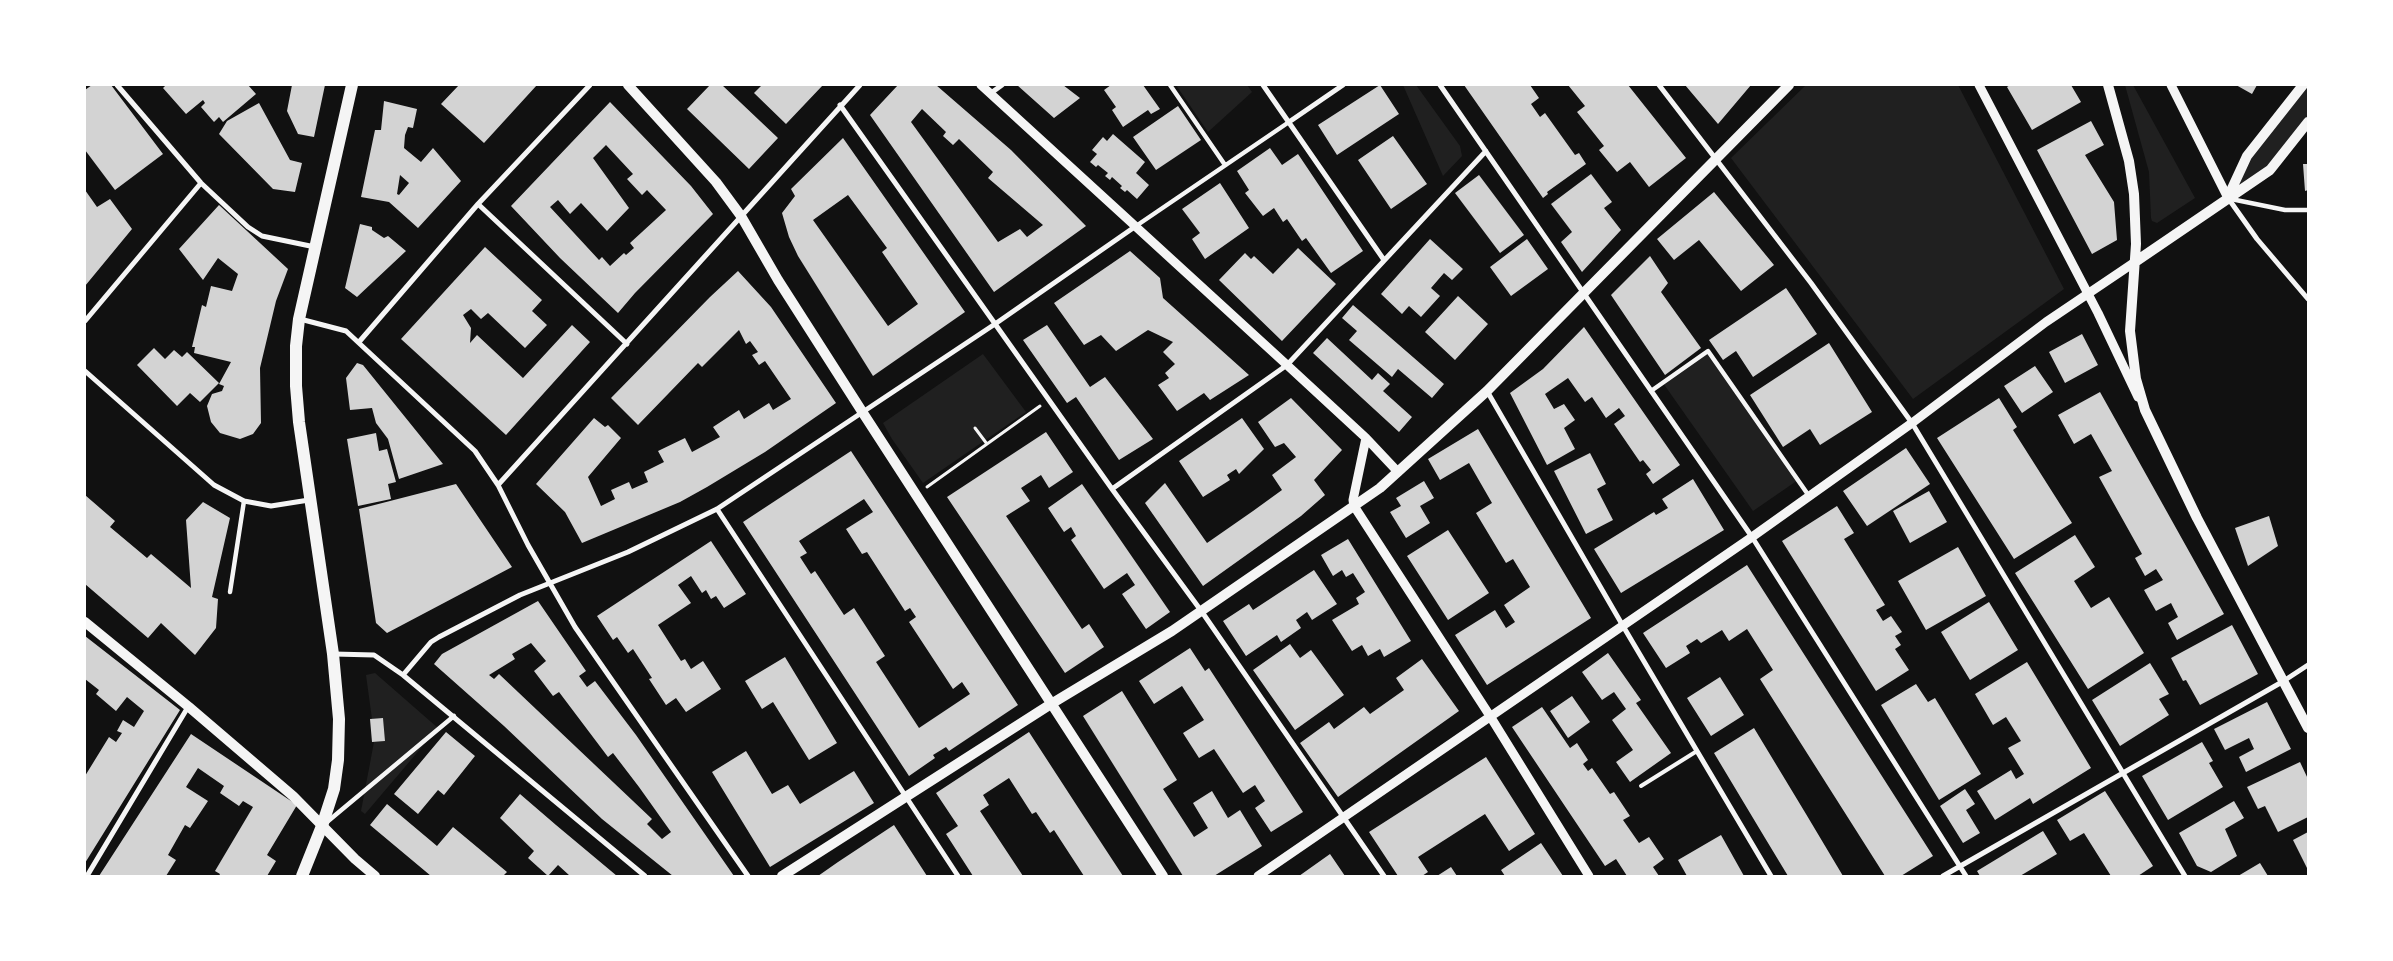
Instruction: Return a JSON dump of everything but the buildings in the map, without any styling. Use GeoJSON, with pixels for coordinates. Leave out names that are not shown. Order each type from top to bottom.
{"type":"FeatureCollection","features":[{"type":"Feature","properties":{"kind":"main road"},"geometry":{"type":"LineString","coordinates":[[302,876],[322,826],[334,789],[339,742],[338,702],[333,654],[301,445],[296,386],[299,319],[352,85]]}},
{"type":"Feature","properties":{"kind":"main road"},"geometry":{"type":"LineString","coordinates":[[628,85],[716,182],[741,216],[778,280],[863,413],[1163,876]]}},
{"type":"Feature","properties":{"kind":"main road"},"geometry":{"type":"LineString","coordinates":[[782,876],[908,798],[1052,704],[1202,612],[1354,506],[1398,472],[1488,391],[1583,292],[1789,85]]}},
{"type":"Feature","properties":{"kind":"main road"},"geometry":{"type":"LineString","coordinates":[[2108,85],[2123,136],[2131,177],[2136,222],[2130,318],[2131,346],[2136,379],[2144,410],[2197,518],[2308,728]]}},
{"type":"Feature","properties":{"kind":"main road"},"geometry":{"type":"LineString","coordinates":[[2228,198],[2246,156],[2303,85]]}},
{"type":"Feature","properties":{"kind":"main road"},"geometry":{"type":"LineString","coordinates":[[2135,262],[2270,170],[2308,122]]}},
{"type":"Feature","properties":{"kind":"main road"},"geometry":{"type":"LineString","coordinates":[[85,622],[189,707],[293,796],[375,876]]}},
{"type":"Feature","properties":{"kind":"street"},"geometry":{"type":"LineString","coordinates":[[117,85],[201,183],[236,217],[262,236],[315,247]]}},
{"type":"Feature","properties":{"kind":"street"},"geometry":{"type":"LineString","coordinates":[[359,342],[478,204],[590,85]]}},
{"type":"Feature","properties":{"kind":"street"},"geometry":{"type":"LineString","coordinates":[[498,485],[860,85]]}},
{"type":"Feature","properties":{"kind":"street"},"geometry":{"type":"LineString","coordinates":[[981,85],[1366,438],[1398,472]]}},
{"type":"Feature","properties":{"kind":"street"},"geometry":{"type":"LineString","coordinates":[[990,93],[1002,85]]}},
{"type":"Feature","properties":{"kind":"street"},"geometry":{"type":"LineString","coordinates":[[1170,85],[1225,165]]}},
{"type":"Feature","properties":{"kind":"street"},"geometry":{"type":"LineString","coordinates":[[1263,85],[1384,260]]}},
{"type":"Feature","properties":{"kind":"street"},"geometry":{"type":"LineString","coordinates":[[403,675],[432,642],[439,637],[520,595],[628,552],[717,509],[995,324],[1343,85]]}},
{"type":"Feature","properties":{"kind":"street"},"geometry":{"type":"LineString","coordinates":[[1440,85],[1752,537],[1966,876]]}},
{"type":"Feature","properties":{"kind":"street"},"geometry":{"type":"LineString","coordinates":[[1659,85],[1716,158],[1912,423],[2185,876]]}},
{"type":"Feature","properties":{"kind":"street"},"geometry":{"type":"LineString","coordinates":[[1980,85],[2088,294],[2144,410]]}},
{"type":"Feature","properties":{"kind":"street"},"geometry":{"type":"LineString","coordinates":[[2171,85],[2228,198],[2257,239],[2308,299]]}},
{"type":"Feature","properties":{"kind":"street"},"geometry":{"type":"LineString","coordinates":[[840,105],[1112,489],[1202,612],[1384,876]]}},
{"type":"Feature","properties":{"kind":"street"},"geometry":{"type":"LineString","coordinates":[[1112,489],[1287,365],[1486,151]]}},
{"type":"Feature","properties":{"kind":"street"},"geometry":{"type":"LineString","coordinates":[[85,321],[201,183]]}},
{"type":"Feature","properties":{"kind":"street"},"geometry":{"type":"LineString","coordinates":[[2228,198],[2285,210],[2308,210]]}},
{"type":"Feature","properties":{"kind":"street"},"geometry":{"type":"LineString","coordinates":[[478,204],[627,344]]}},
{"type":"Feature","properties":{"kind":"street"},"geometry":{"type":"LineString","coordinates":[[1258,876],[1752,537],[2135,262]]}},
{"type":"Feature","properties":{"kind":"street"},"geometry":{"type":"LineString","coordinates":[[299,319],[339,328],[359,342],[475,451],[498,485],[519,529],[575,627],[748,876]]}},
{"type":"Feature","properties":{"kind":"street"},"geometry":{"type":"LineString","coordinates":[[1651,391],[1708,351],[1809,496]]}},
{"type":"Feature","properties":{"kind":"street"},"geometry":{"type":"LineString","coordinates":[[85,371],[214,485],[244,501],[271,506],[310,500]]}},
{"type":"Feature","properties":{"kind":"street"},"geometry":{"type":"LineString","coordinates":[[1488,391],[1622,626],[1771,876]]}},
{"type":"Feature","properties":{"kind":"street"},"geometry":{"type":"LineString","coordinates":[[1366,438],[1353,500],[1354,506],[1490,716],[1589,876]]}},
{"type":"Feature","properties":{"kind":"street"},"geometry":{"type":"LineString","coordinates":[[230,592],[244,501]]}},
{"type":"Feature","properties":{"kind":"street"},"geometry":{"type":"LineString","coordinates":[[717,509],[958,876]]}},
{"type":"Feature","properties":{"kind":"street"},"geometry":{"type":"LineString","coordinates":[[333,654],[374,655],[403,675],[645,876]]}},
{"type":"Feature","properties":{"kind":"street"},"geometry":{"type":"LineString","coordinates":[[1943,876],[2282,682],[2308,665]]}},
{"type":"Feature","properties":{"kind":"street"},"geometry":{"type":"LineString","coordinates":[[87,876],[189,707]]}},
{"type":"Feature","properties":{"kind":"street"},"geometry":{"type":"LineString","coordinates":[[322,826],[454,716]]}},
{"type":"Feature","properties":{"kind":"lane"},"geometry":{"type":"LineString","coordinates":[[1641,786],[1697,751]]}},
{"type":"Feature","properties":{"kind":"path"},"geometry":{"type":"LineString","coordinates":[[916,495],[1049,400]]}},
{"type":"Feature","properties":{"kind":"path"},"geometry":{"type":"LineString","coordinates":[[975,428],[987,444]]}},
{"type":"Feature","properties":{"kind":"shaded area"},"geometry":{"type":"Polygon","coordinates":[[[1176,85],[1247,85],[1252,92],[1208,132],[1176,85]]]}},
{"type":"Feature","properties":{"kind":"shaded area"},"geometry":{"type":"Polygon","coordinates":[[[1403,85],[1416,85],[1460,146],[1462,156],[1443,176],[1403,85]]]}},
{"type":"Feature","properties":{"kind":"shaded area"},"geometry":{"type":"Polygon","coordinates":[[[1806,85],[1958,85],[2064,289],[1913,399],[1731,158],[1806,85]]]}},
{"type":"Feature","properties":{"kind":"shaded area"},"geometry":{"type":"Polygon","coordinates":[[[2125,85],[2133,85],[2195,198],[2157,223],[2152,221],[2151,218],[2149,172],[2125,85]]]}},
{"type":"Feature","properties":{"kind":"shaded area"},"geometry":{"type":"Polygon","coordinates":[[[2304,85],[2308,85],[2308,121],[2270,169],[2229,197],[2249,155],[2304,85]]]}},
{"type":"Feature","properties":{"kind":"shaded area"},"geometry":{"type":"Polygon","coordinates":[[[1708,351],[1798,480],[1753,511],[1663,383],[1708,351]]]}},
{"type":"Feature","properties":{"kind":"shaded area"},"geometry":{"type":"Polygon","coordinates":[[[983,354],[1026,412],[923,483],[883,423],[983,354]]]}},
{"type":"Feature","properties":{"kind":"shaded area"},"geometry":{"type":"Polygon","coordinates":[[[375,673],[438,728],[365,814],[361,811],[374,742],[385,741],[383,718],[372,719],[366,675],[375,673]]]}}]}
